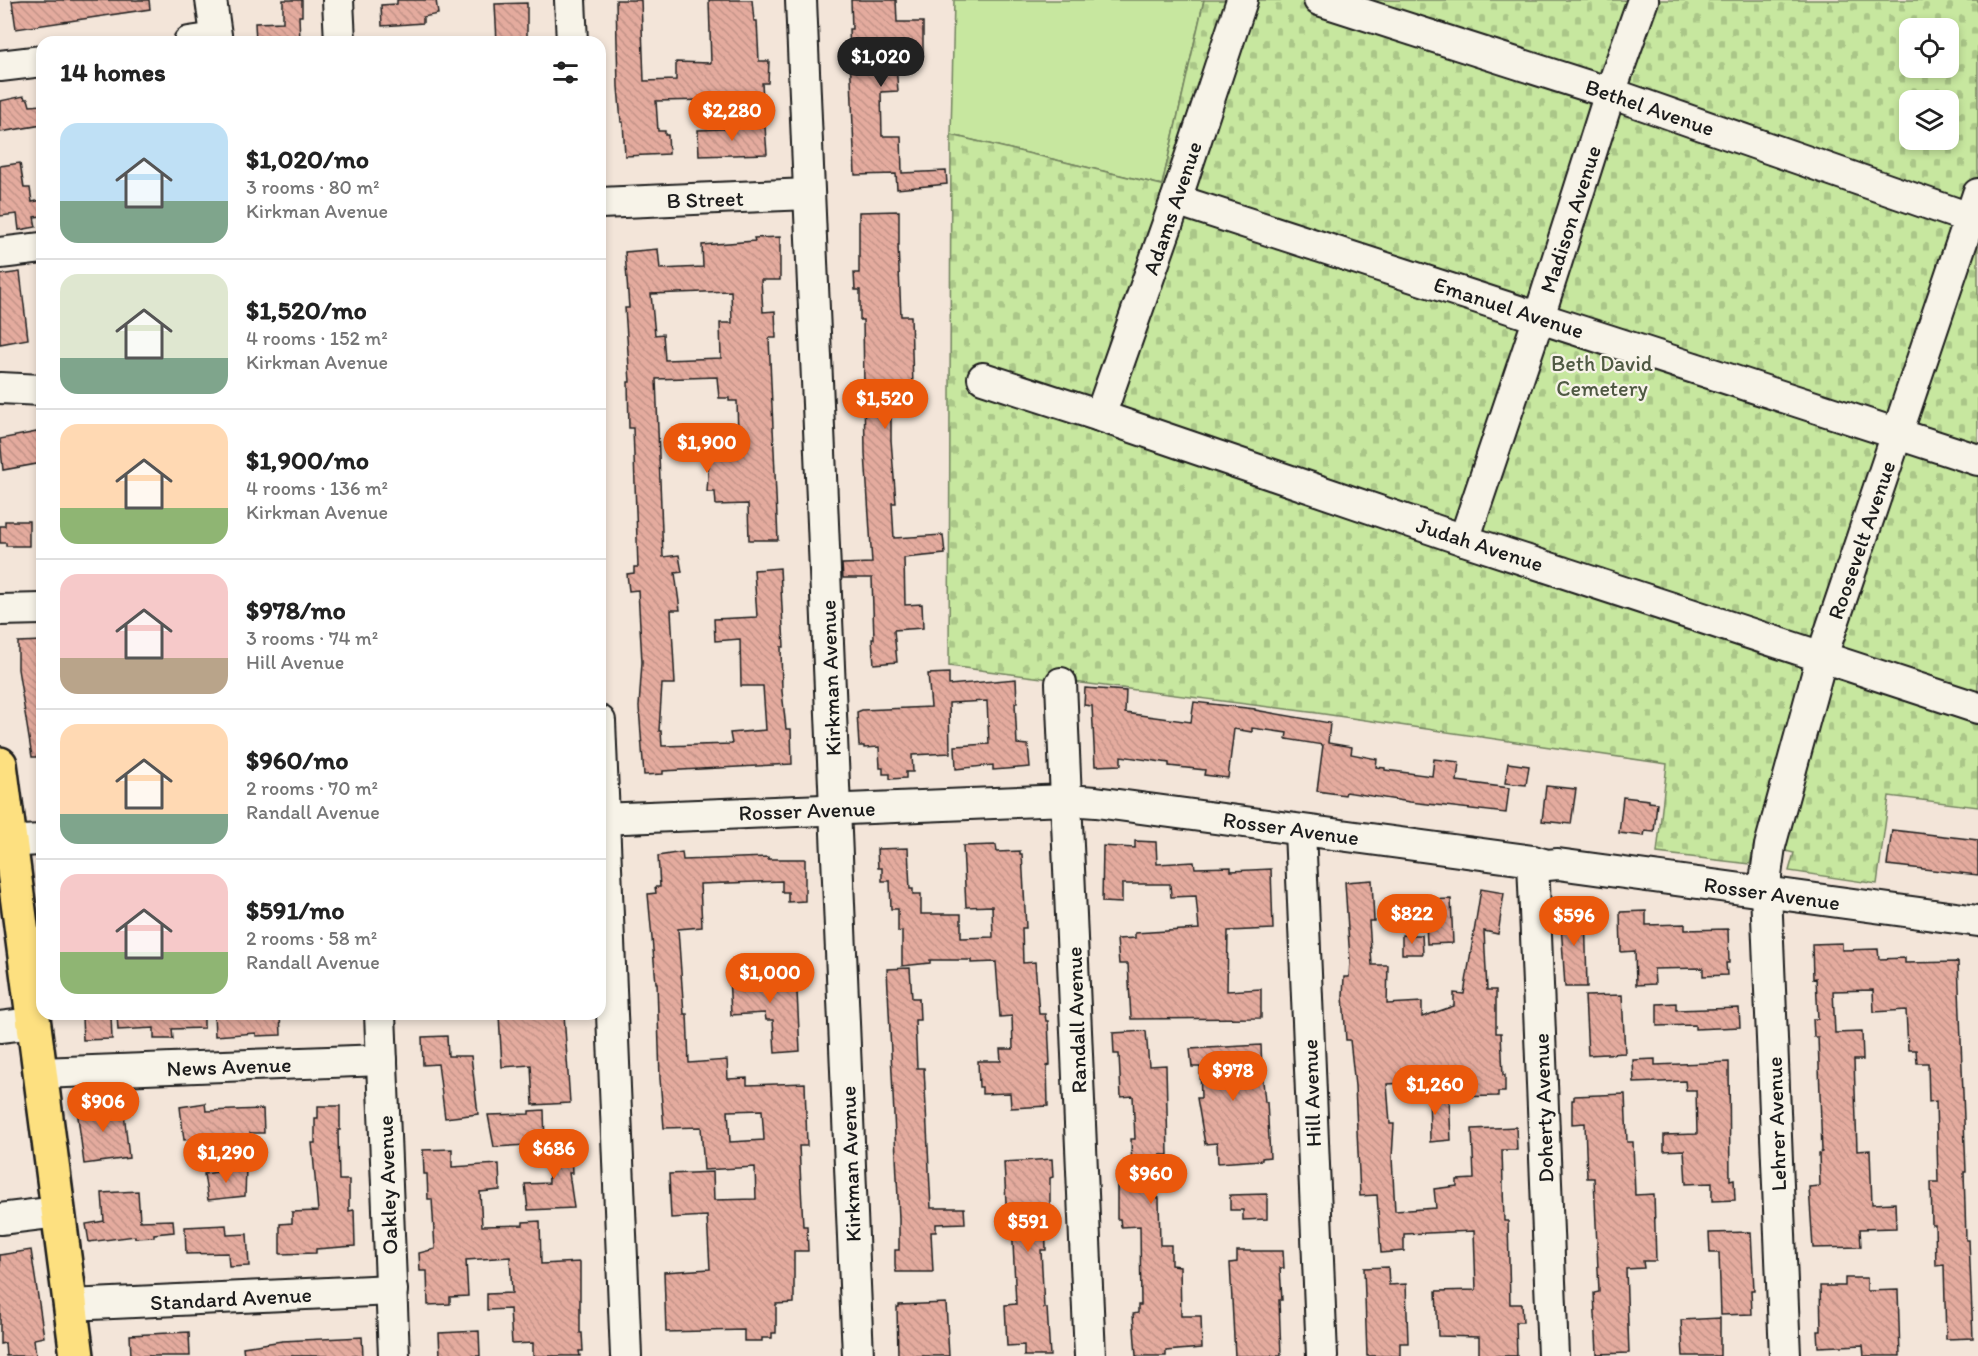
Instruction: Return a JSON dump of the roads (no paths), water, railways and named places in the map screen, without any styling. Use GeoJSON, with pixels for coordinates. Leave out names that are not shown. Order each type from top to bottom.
{"type":"FeatureCollection","features":[{"type":"Feature","properties":{"kind":"main road"},"geometry":{"type":"LineString","coordinates":[[0,764],[5,842],[33,1023],[77,1356]]}},
{"type":"Feature","properties":{"kind":"street"},"geometry":{"type":"LineString","coordinates":[[207,36],[211,0]]}},
{"type":"Feature","properties":{"kind":"street"},"geometry":{"type":"LineString","coordinates":[[338,0],[340,36]]}},
{"type":"Feature","properties":{"kind":"street"},"geometry":{"type":"LineString","coordinates":[[570,0],[572,36]]}},
{"type":"Feature","properties":{"kind":"street","name":"Kirkman Avenue"},"geometry":{"type":"LineString","coordinates":[[801,0],[858,1356]]}},
{"type":"Feature","properties":{"kind":"street","name":"Adams Avenue"},"geometry":{"type":"LineString","coordinates":[[1100,416],[1176,200],[1242,0]]}},
{"type":"Feature","properties":{"kind":"street","name":"Bethel Avenue"},"geometry":{"type":"LineString","coordinates":[[1319,0],[1975,211]]}},
{"type":"Feature","properties":{"kind":"street","name":"Madison Avenue"},"geometry":{"type":"LineString","coordinates":[[1464,540],[1539,317],[1610,93],[1643,0]]}},
{"type":"Feature","properties":{"kind":"street"},"geometry":{"type":"LineString","coordinates":[[0,66],[36,62]]}},
{"type":"Feature","properties":{"kind":"street","name":"B Street"},"geometry":{"type":"LineString","coordinates":[[606,203],[809,194]]}},
{"type":"Feature","properties":{"kind":"street","name":"Emanuel Avenue"},"geometry":{"type":"LineString","coordinates":[[1176,200],[1978,460]]}},
{"type":"Feature","properties":{"kind":"street","name":"Roosevelt Avenue"},"geometry":{"type":"LineString","coordinates":[[1766,892],[1770,846],[1822,656],[1975,211]]}},
{"type":"Feature","properties":{"kind":"street"},"geometry":{"type":"LineString","coordinates":[[0,253],[36,249]]}},
{"type":"Feature","properties":{"kind":"street","name":"Judah Avenue"},"geometry":{"type":"LineString","coordinates":[[983,378],[1464,540],[1978,708]]}},
{"type":"Feature","properties":{"kind":"street"},"geometry":{"type":"LineString","coordinates":[[0,388],[36,390]]}},
{"type":"Feature","properties":{"kind":"street"},"geometry":{"type":"LineString","coordinates":[[0,610],[36,609]]}},
{"type":"Feature","properties":{"kind":"street","name":"Randall Avenue"},"geometry":{"type":"LineString","coordinates":[[1061,683],[1090,1356]]}},
{"type":"Feature","properties":{"kind":"street","name":"Rosser Avenue"},"geometry":{"type":"LineString","coordinates":[[606,819],[1067,800],[1096,802],[1533,861],[1546,865],[1558,864],[1610,870],[1978,921]]}},
{"type":"Feature","properties":{"kind":"street","name":"Hill Avenue"},"geometry":{"type":"LineString","coordinates":[[1300,830],[1322,1356]]}},
{"type":"Feature","properties":{"kind":"street"},"geometry":{"type":"LineString","coordinates":[[5,842],[36,840]]}},
{"type":"Feature","properties":{"kind":"street","name":"Doherty Avenue"},"geometry":{"type":"LineString","coordinates":[[1533,861],[1553,1356]]}},
{"type":"Feature","properties":{"kind":"street","name":"Lehrer Avenue"},"geometry":{"type":"LineString","coordinates":[[1766,892],[1785,1356]]}},
{"type":"Feature","properties":{"kind":"street"},"geometry":{"type":"LineString","coordinates":[[606,908],[626,1356]]}},
{"type":"Feature","properties":{"kind":"street","name":"Oakley Avenue"},"geometry":{"type":"LineString","coordinates":[[380,1020],[394,1356]]}},
{"type":"Feature","properties":{"kind":"street"},"geometry":{"type":"LineString","coordinates":[[0,1027],[33,1023]]}},
{"type":"Feature","properties":{"kind":"street","name":"News Avenue"},"geometry":{"type":"LineString","coordinates":[[40,1073],[382,1060]]}},
{"type":"Feature","properties":{"kind":"street"},"geometry":{"type":"LineString","coordinates":[[0,1219],[58,1212]]}},
{"type":"Feature","properties":{"kind":"street","name":"Standard Avenue"},"geometry":{"type":"LineString","coordinates":[[70,1305],[392,1290]]}},
{"type":"Feature","properties":{"kind":"park label","name":"Beth David Cemetery"},"geometry":{"type":"Point","coordinates":[1602,376]}}]}
